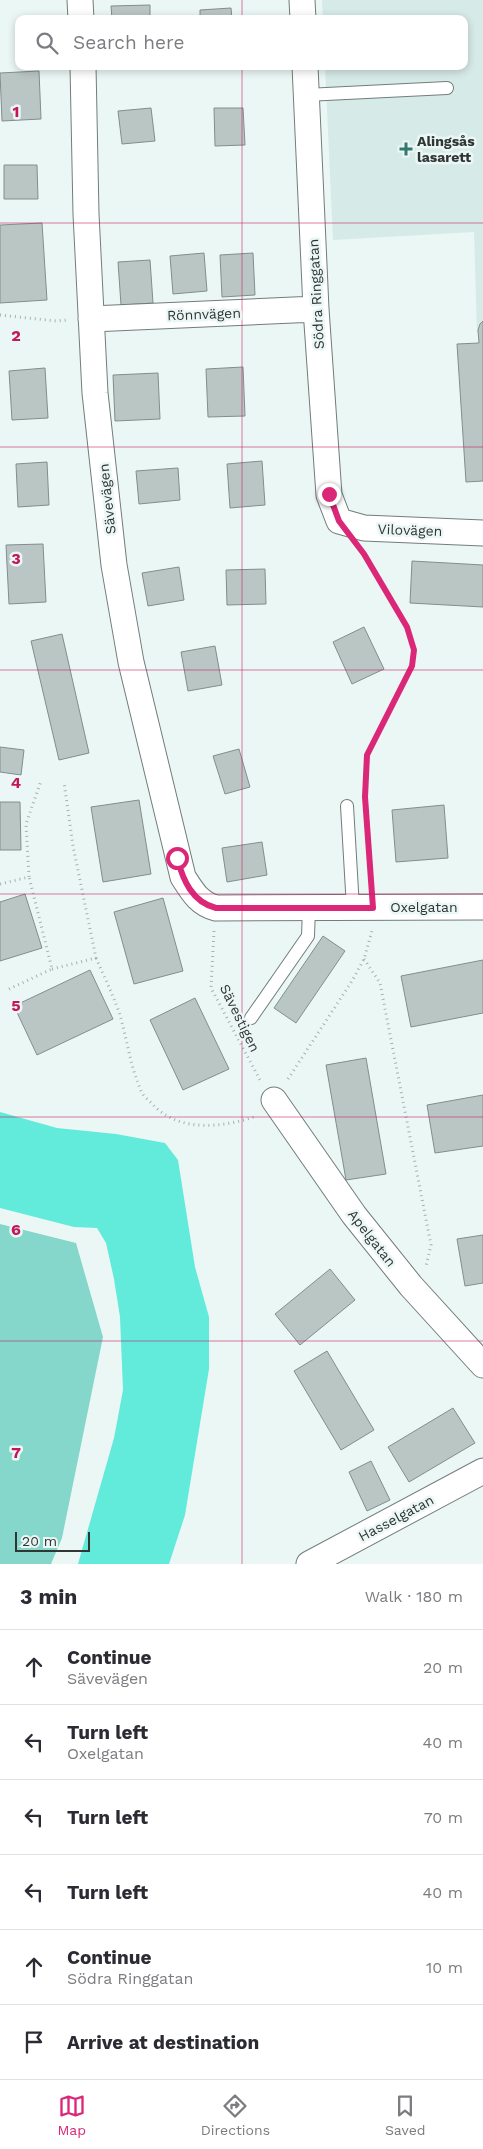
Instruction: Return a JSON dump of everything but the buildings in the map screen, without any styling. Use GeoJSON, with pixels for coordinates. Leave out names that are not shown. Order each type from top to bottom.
{"type":"FeatureCollection","features":[{"type":"Feature","properties":{"kind":"street"},"geometry":{"type":"LineString","coordinates":[[80,0],[81,15]]}},
{"type":"Feature","properties":{"kind":"street"},"geometry":{"type":"LineString","coordinates":[[302,0],[303,15]]}},
{"type":"Feature","properties":{"kind":"street","name":"Sävevägen"},"geometry":{"type":"LineString","coordinates":[[83,70],[86,214],[91,319],[96,392],[113,555],[131,662],[183,877],[199,900],[207,906],[216,908]]}},
{"type":"Feature","properties":{"kind":"street","name":"Södra Ringgatan"},"geometry":{"type":"LineString","coordinates":[[305,70],[316,309],[329,494],[339,521]]}},
{"type":"Feature","properties":{"kind":"street","name":"Rönnvägen"},"geometry":{"type":"LineString","coordinates":[[91,319],[316,309]]}},
{"type":"Feature","properties":{"kind":"street","name":"Vilovägen"},"geometry":{"type":"LineString","coordinates":[[339,521],[364,528],[483,533]]}},
{"type":"Feature","properties":{"kind":"street","name":"Oxelgatan"},"geometry":{"type":"LineString","coordinates":[[216,908],[483,907]]}},
{"type":"Feature","properties":{"kind":"street","name":"Apelgatan"},"geometry":{"type":"LineString","coordinates":[[274,1100],[354,1215],[411,1286],[483,1365]]}},
{"type":"Feature","properties":{"kind":"street","name":"Hasselgatan"},"geometry":{"type":"LineString","coordinates":[[309,1564],[483,1471]]}},
{"type":"Feature","properties":{"kind":"lane"},"geometry":{"type":"LineString","coordinates":[[306,95],[447,88]]}},
{"type":"Feature","properties":{"kind":"lane"},"geometry":{"type":"LineString","coordinates":[[347,806],[363,908]]}},
{"type":"Feature","properties":{"kind":"lane"},"geometry":{"type":"LineString","coordinates":[[251,1018],[308,936],[310,930],[309,908]]}},
{"type":"Feature","properties":{"kind":"path"},"geometry":{"type":"LineString","coordinates":[[0,315],[56,321],[91,319]]}},
{"type":"Feature","properties":{"kind":"path"},"geometry":{"type":"LineString","coordinates":[[339,521],[364,554],[407,627],[414,650],[412,666],[367,755],[366,806]]}},
{"type":"Feature","properties":{"kind":"path"},"geometry":{"type":"LineString","coordinates":[[42,781],[26,824],[29,877],[52,969]]}},
{"type":"Feature","properties":{"kind":"path"},"geometry":{"type":"LineString","coordinates":[[64,782],[73,846],[96,958],[119,1012],[136,1078],[144,1095],[162,1114],[182,1123],[206,1126],[232,1124],[266,1112],[364,959],[374,925],[363,908]]}},
{"type":"Feature","properties":{"kind":"path"},"geometry":{"type":"LineString","coordinates":[[0,884],[29,877]]}},
{"type":"Feature","properties":{"kind":"path","name":"Sävestigen"},"geometry":{"type":"LineString","coordinates":[[216,908],[211,988],[256,1076],[274,1100]]}},
{"type":"Feature","properties":{"kind":"path"},"geometry":{"type":"LineString","coordinates":[[9,989],[52,969],[96,958]]}},
{"type":"Feature","properties":{"kind":"path"},"geometry":{"type":"LineString","coordinates":[[364,959],[380,983],[430,1245],[427,1266],[420,1278],[411,1286]]}},
{"type":"Feature","properties":{"kind":"shaded area","name":"Alingsås lasarett"},"geometry":{"type":"Polygon","coordinates":[[[322,0],[483,0],[483,333],[477,333],[474,232],[333,240],[325,70],[468,70],[468,15],[323,15],[322,0]]]}},
{"type":"Feature","properties":{"kind":"shaded area"},"geometry":{"type":"Polygon","coordinates":[[[0,1112],[57,1128],[116,1134],[165,1143],[178,1160],[195,1267],[209,1317],[209,1369],[185,1515],[169,1564],[78,1564],[114,1438],[123,1390],[120,1317],[114,1279],[106,1243],[97,1228],[74,1227],[0,1208],[0,1112]]]}},
{"type":"Feature","properties":{"kind":"shaded area"},"geometry":{"type":"Polygon","coordinates":[[[0,1224],[76,1243],[103,1337],[62,1538],[51,1564],[0,1564],[0,1224]]]}},
{"type":"Feature","properties":{"kind":"place","name":"Alingsås lasarett"},"geometry":{"type":"Point","coordinates":[406,149]}},
{"type":"Feature","properties":{"kind":"route"},"geometry":{"type":"LineString","coordinates":[[177,858],[183,877],[190,889],[207,906],[238,909],[373,908],[365,797],[367,755],[412,666],[414,650],[407,627],[364,554],[339,521],[329,494]]}}]}
